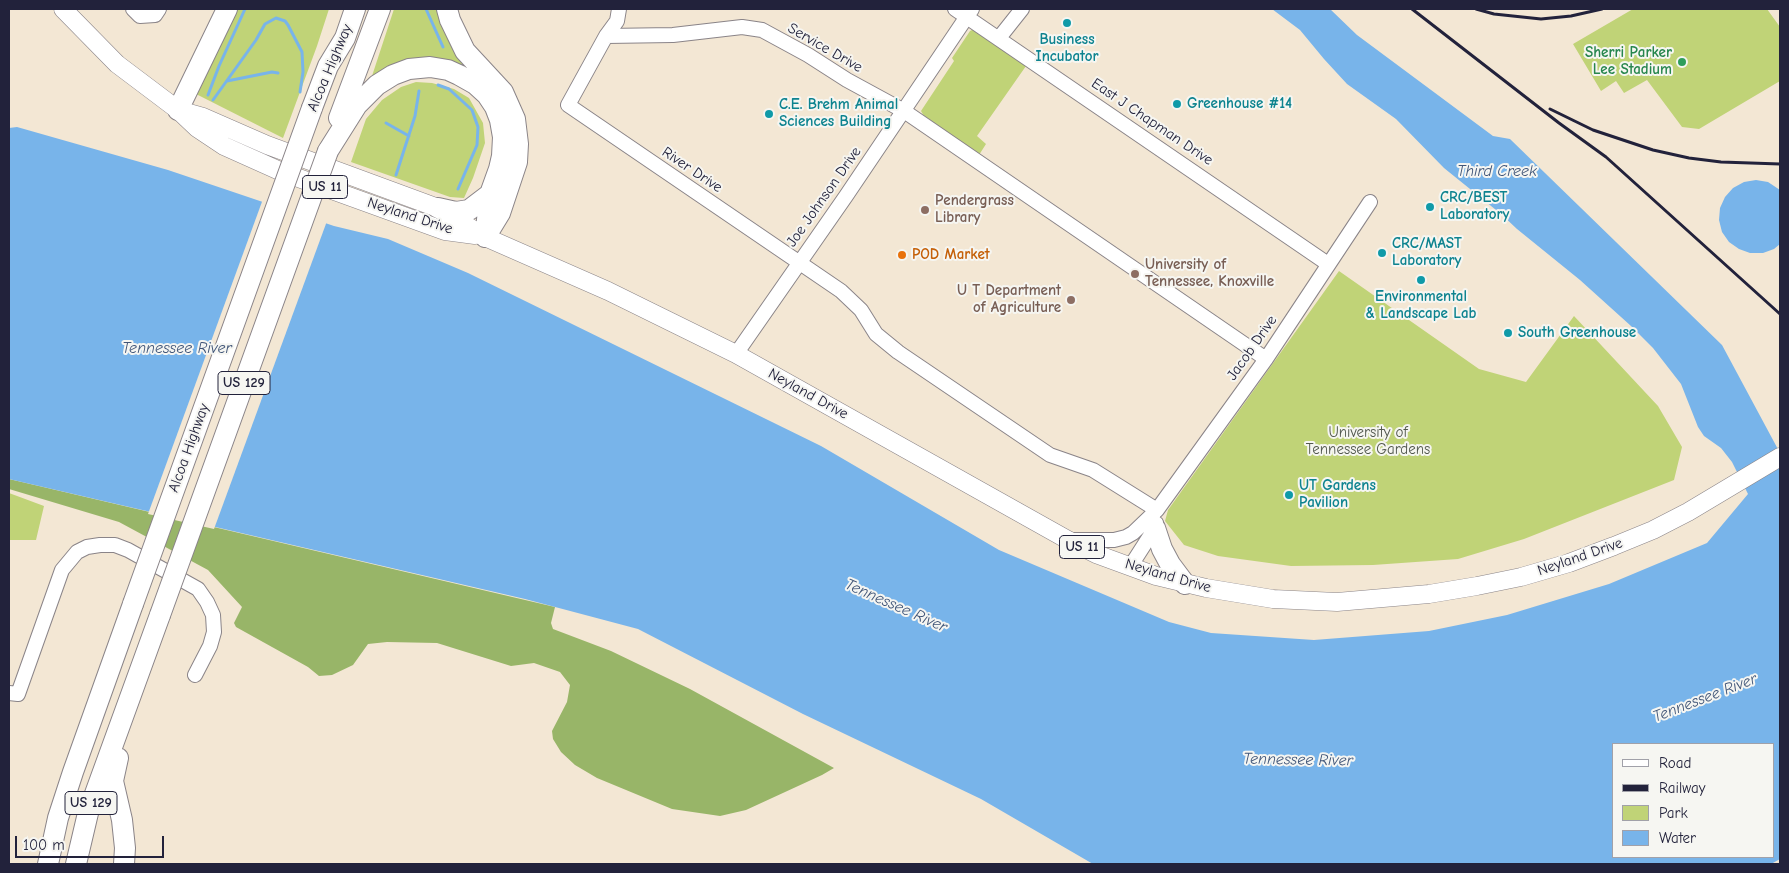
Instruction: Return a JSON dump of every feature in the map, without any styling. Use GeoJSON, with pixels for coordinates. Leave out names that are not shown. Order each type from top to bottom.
{"type":"FeatureCollection","features":[{"type":"Feature","properties":{"kind":"highway"},"geometry":{"type":"LineString","coordinates":[[178,110],[227,9]]}},
{"type":"Feature","properties":{"kind":"highway"},"geometry":{"type":"LineString","coordinates":[[328,66],[341,9]]}},
{"type":"Feature","properties":{"kind":"highway","name":"Alcoa Highway"},"geometry":{"type":"LineString","coordinates":[[48,864],[58,818],[73,772],[133,604],[312,108],[328,66],[345,38],[355,9]]}},
{"type":"Feature","properties":{"kind":"highway","name":"Alcoa Highway"},"geometry":{"type":"LineString","coordinates":[[76,864],[88,813],[328,151],[344,118],[380,9]]}},
{"type":"Feature","properties":{"kind":"highway"},"geometry":{"type":"LineString","coordinates":[[447,9],[465,52],[503,92],[511,106],[518,134],[513,175],[500,213],[485,237]]}},
{"type":"Feature","properties":{"kind":"highway"},"geometry":{"type":"LineString","coordinates":[[344,118],[377,85],[393,75],[409,69],[430,67],[448,70],[475,84],[487,95],[495,107],[503,137],[502,156],[490,194],[485,237]]}},
{"type":"Feature","properties":{"kind":"highway"},"geometry":{"type":"LineString","coordinates":[[438,208],[456,212],[468,210],[490,194]]}},
{"type":"Feature","properties":{"kind":"highway"},"geometry":{"type":"LineString","coordinates":[[1156,519],[1162,549],[1170,564],[1185,584]]}},
{"type":"Feature","properties":{"kind":"highway"},"geometry":{"type":"LineString","coordinates":[[124,864],[126,848],[113,781],[120,750],[150,666],[148,648]]}},
{"type":"Feature","properties":{"kind":"main road","name":"Neyland Drive"},"geometry":{"type":"LineString","coordinates":[[63,9],[117,64],[178,110],[197,128],[224,146],[250,159],[445,231],[485,237]]}},
{"type":"Feature","properties":{"kind":"main road","name":"Neyland Drive"},"geometry":{"type":"LineString","coordinates":[[178,110],[203,117],[267,145],[438,208],[485,237],[599,287],[736,354],[1068,540],[1096,554],[1130,567],[1185,584],[1273,599],[1337,602],[1429,594],[1521,577],[1569,563],[1614,546],[1688,512],[1780,457]]}},
{"type":"Feature","properties":{"kind":"street"},"geometry":{"type":"LineString","coordinates":[[133,9],[140,16],[155,15],[158,9]]}},
{"type":"Feature","properties":{"kind":"street"},"geometry":{"type":"LineString","coordinates":[[606,36],[617,21],[619,9]]}},
{"type":"Feature","properties":{"kind":"street"},"geometry":{"type":"LineString","coordinates":[[999,38],[1022,9]]}},
{"type":"Feature","properties":{"kind":"street","name":"East J Chapman Drive"},"geometry":{"type":"LineString","coordinates":[[964,11],[999,38],[1328,264]]}},
{"type":"Feature","properties":{"kind":"street","name":"Joe Johnson Drive"},"geometry":{"type":"LineString","coordinates":[[736,354],[904,111],[964,11]]}},
{"type":"Feature","properties":{"kind":"street","name":"Service Drive"},"geometry":{"type":"LineString","coordinates":[[606,36],[673,34],[742,27],[762,30],[904,111],[1266,359]]}},
{"type":"Feature","properties":{"kind":"street","name":"River Drive"},"geometry":{"type":"LineString","coordinates":[[606,36],[568,105],[798,263],[829,282],[861,310],[876,334],[898,352],[1050,455],[1093,470],[1156,519]]}},
{"type":"Feature","properties":{"kind":"street","name":"Jacob Drive"},"geometry":{"type":"LineString","coordinates":[[1130,567],[1156,519],[1266,359],[1370,202]]}},
{"type":"Feature","properties":{"kind":"street","name":"Jacob Drive"},"geometry":{"type":"LineString","coordinates":[[1068,540],[1114,540],[1126,537],[1156,519]]}},
{"type":"Feature","properties":{"kind":"street"},"geometry":{"type":"LineString","coordinates":[[14,694],[62,570],[77,552],[87,547],[100,545],[115,545],[128,550],[198,589],[208,602],[213,615],[214,632],[210,646],[195,675]]}},
{"type":"Feature","properties":{"kind":"green space"},"geometry":{"type":"Polygon","coordinates":[[[236,9],[329,9],[283,138],[196,94],[236,9]]]}},
{"type":"Feature","properties":{"kind":"green space"},"geometry":{"type":"Polygon","coordinates":[[[394,9],[441,9],[507,130],[459,68],[382,71],[372,76],[394,9]]]}},
{"type":"Feature","properties":{"kind":"green space","name":"Sherri Parker Lee Stadium"},"geometry":{"type":"Polygon","coordinates":[[[1633,9],[1767,9],[1780,27],[1780,81],[1699,129],[1682,127],[1647,80],[1624,93],[1616,81],[1601,91],[1573,44],[1633,9]]]}},
{"type":"Feature","properties":{"kind":"green space"},"geometry":{"type":"Polygon","coordinates":[[[974,29],[1026,66],[977,136],[986,144],[979,155],[924,116],[921,111],[954,61],[952,58],[970,31],[974,29]]]}},
{"type":"Feature","properties":{"kind":"green space"},"geometry":{"type":"Polygon","coordinates":[[[416,82],[432,83],[454,89],[469,98],[483,123],[485,143],[464,198],[450,197],[351,162],[366,119],[382,100],[401,87],[416,82]]]}},
{"type":"Feature","properties":{"kind":"green space","name":"University of Tennessee Gardens"},"geometry":{"type":"Polygon","coordinates":[[[1339,271],[1479,369],[1526,382],[1574,316],[1658,406],[1682,447],[1674,480],[1524,539],[1458,559],[1373,565],[1291,566],[1218,556],[1184,545],[1165,521],[1168,510],[1339,271]]]}},
{"type":"Feature","properties":{"kind":"green space"},"geometry":{"type":"Polygon","coordinates":[[[9,479],[555,607],[551,623],[553,629],[611,651],[690,689],[834,768],[746,810],[720,816],[672,809],[597,778],[575,765],[561,752],[553,739],[552,731],[567,702],[570,685],[560,672],[534,663],[511,666],[437,643],[387,642],[368,644],[353,665],[332,675],[319,676],[308,667],[236,627],[234,623],[242,607],[208,570],[119,522],[9,489],[9,479]]]}},
{"type":"Feature","properties":{"kind":"green space"},"geometry":{"type":"Polygon","coordinates":[[[9,493],[44,506],[36,540],[9,540],[9,493]]]}},
{"type":"Feature","properties":{"kind":"water","name":"Tennessee River"},"geometry":{"type":"Polygon","coordinates":[[[1272,9],[1330,9],[1357,35],[1493,136],[1510,139],[1722,345],[1780,453],[1780,859],[1771,864],[1093,864],[981,799],[803,714],[638,629],[525,599],[9,479],[9,128],[17,127],[168,170],[334,226],[388,239],[468,273],[821,446],[999,550],[1169,622],[1211,633],[1314,640],[1429,631],[1507,615],[1609,584],[1707,543],[1748,494],[1732,462],[1721,448],[1704,436],[1698,427],[1681,384],[1653,348],[1580,280],[1444,168],[1396,119],[1347,84],[1300,30],[1272,9]]]}},
{"type":"Feature","properties":{"kind":"water"},"geometry":{"type":"Polygon","coordinates":[[[1756,180],[1768,182],[1780,190],[1780,244],[1774,249],[1763,253],[1750,253],[1739,249],[1729,242],[1722,232],[1719,220],[1720,208],[1725,197],[1733,188],[1744,182],[1756,180]]]}},
{"type":"Feature","properties":{"kind":"pier"},"geometry":{"type":"Polygon","coordinates":[[[263,199],[327,221],[214,529],[148,514],[263,199]]]}},
{"type":"Feature","properties":{"kind":"waterway"},"geometry":{"type":"LineString","coordinates":[[208,95],[245,9]]}},
{"type":"Feature","properties":{"kind":"waterway"},"geometry":{"type":"LineString","coordinates":[[426,9],[443,47]]}},
{"type":"Feature","properties":{"kind":"waterway"},"geometry":{"type":"LineString","coordinates":[[213,100],[256,40],[265,24],[276,18],[285,21],[302,52],[303,72],[300,92]]}},
{"type":"Feature","properties":{"kind":"waterway"},"geometry":{"type":"LineString","coordinates":[[227,81],[272,72],[278,73]]}},
{"type":"Feature","properties":{"kind":"waterway"},"geometry":{"type":"LineString","coordinates":[[438,85],[449,89],[472,110],[478,127],[477,145],[458,189]]}},
{"type":"Feature","properties":{"kind":"waterway"},"geometry":{"type":"LineString","coordinates":[[396,175],[415,116],[419,91]]}},
{"type":"Feature","properties":{"kind":"waterway"},"geometry":{"type":"LineString","coordinates":[[386,123],[409,136]]}},
{"type":"Feature","properties":{"kind":"railway"},"geometry":{"type":"LineString","coordinates":[[1412,9],[1606,157],[1780,314]]}},
{"type":"Feature","properties":{"kind":"railway"},"geometry":{"type":"LineString","coordinates":[[1476,9],[1494,14],[1541,19],[1571,16],[1602,9]]}},
{"type":"Feature","properties":{"kind":"railway"},"geometry":{"type":"LineString","coordinates":[[1550,109],[1593,130],[1653,150],[1689,158],[1721,162],[1780,164]]}},
{"type":"Feature","properties":{"kind":"place","name":"Business Incubator"},"geometry":{"type":"Point","coordinates":[1067,23]}},
{"type":"Feature","properties":{"kind":"place","name":"Sherri Parker Lee Stadium"},"geometry":{"type":"Point","coordinates":[1682,62]}},
{"type":"Feature","properties":{"kind":"place","name":"Greenhouse #14"},"geometry":{"type":"Point","coordinates":[1177,104]}},
{"type":"Feature","properties":{"kind":"place","name":"C.E. Brehm Animal Sciences Building"},"geometry":{"type":"Point","coordinates":[769,114]}},
{"type":"Feature","properties":{"kind":"place","name":"CRC/BEST Laboratory"},"geometry":{"type":"Point","coordinates":[1430,207]}},
{"type":"Feature","properties":{"kind":"place","name":"Pendergrass Library"},"geometry":{"type":"Point","coordinates":[925,210]}},
{"type":"Feature","properties":{"kind":"place","name":"CRC/MAST Laboratory"},"geometry":{"type":"Point","coordinates":[1382,253]}},
{"type":"Feature","properties":{"kind":"place","name":"POD Market"},"geometry":{"type":"Point","coordinates":[902,255]}},
{"type":"Feature","properties":{"kind":"place","name":"University of Tennessee, Knoxville"},"geometry":{"type":"Point","coordinates":[1135,274]}},
{"type":"Feature","properties":{"kind":"place","name":"Environmental & Landscape Lab"},"geometry":{"type":"Point","coordinates":[1421,280]}},
{"type":"Feature","properties":{"kind":"place","name":"U T Department of Agriculture"},"geometry":{"type":"Point","coordinates":[1071,300]}},
{"type":"Feature","properties":{"kind":"place","name":"South Greenhouse"},"geometry":{"type":"Point","coordinates":[1508,333]}},
{"type":"Feature","properties":{"kind":"place","name":"UT Gardens Pavilion"},"geometry":{"type":"Point","coordinates":[1289,495]}},
{"type":"Feature","properties":{"kind":"water label","name":"Third Creek"},"geometry":{"type":"Point","coordinates":[1497,171]}}]}
